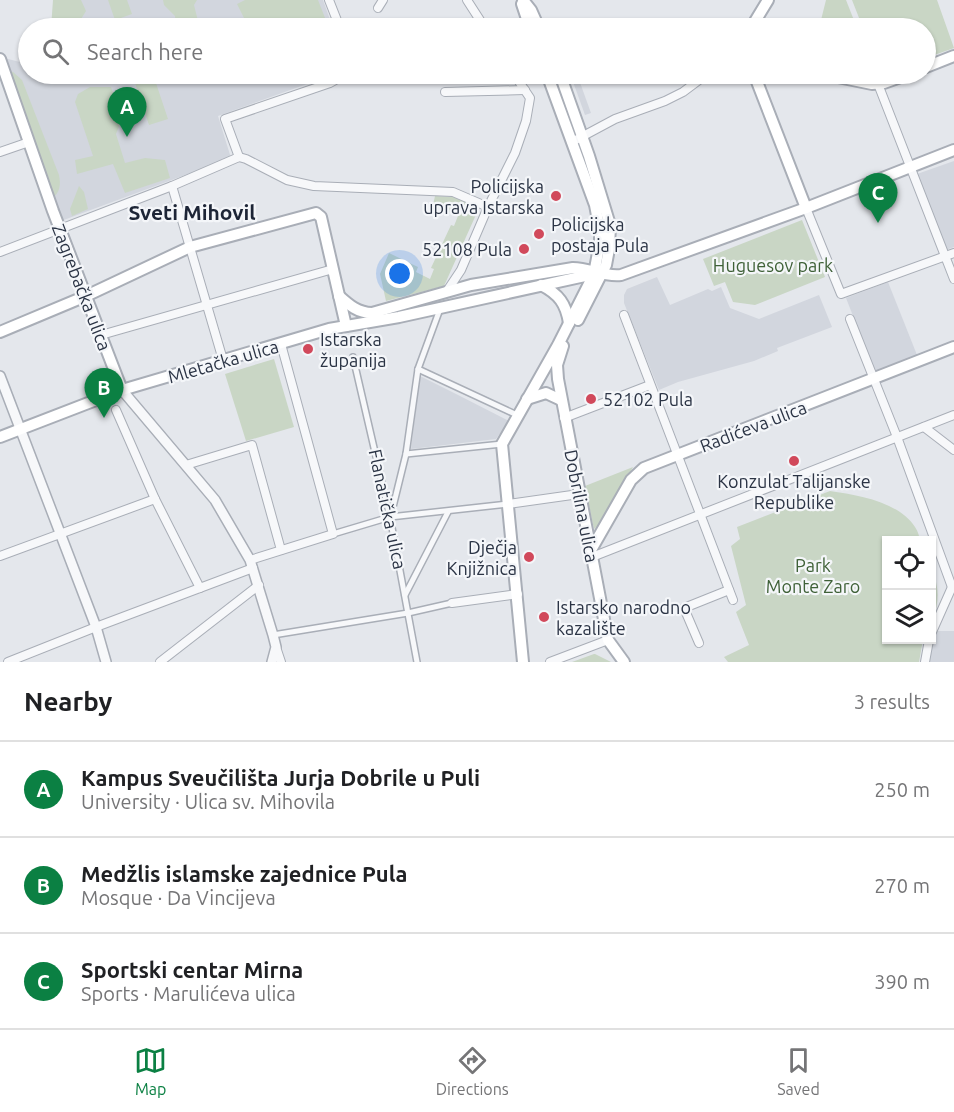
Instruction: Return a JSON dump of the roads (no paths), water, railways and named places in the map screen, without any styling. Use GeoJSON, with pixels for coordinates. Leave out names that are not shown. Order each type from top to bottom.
{"type":"FeatureCollection","features":[{"type":"Feature","properties":{"kind":"main road"},"geometry":{"type":"LineString","coordinates":[[524,0],[522,6],[526,18]]}},
{"type":"Feature","properties":{"kind":"main road"},"geometry":{"type":"LineString","coordinates":[[524,0],[535,18]]}},
{"type":"Feature","properties":{"kind":"main road"},"geometry":{"type":"LineString","coordinates":[[757,18],[768,0]]}},
{"type":"Feature","properties":{"kind":"main road"},"geometry":{"type":"LineString","coordinates":[[936,63],[954,56]]}},
{"type":"Feature","properties":{"kind":"main road","name":"Zagrebačka ulica"},"geometry":{"type":"LineString","coordinates":[[1,64],[59,228],[122,390]]}},
{"type":"Feature","properties":{"kind":"main road"},"geometry":{"type":"LineString","coordinates":[[523,662],[502,444],[561,345],[598,274],[600,249],[598,218],[551,84]]}},
{"type":"Feature","properties":{"kind":"main road"},"geometry":{"type":"LineString","coordinates":[[561,345],[569,323],[608,258],[610,238],[608,216],[564,84]]}},
{"type":"Feature","properties":{"kind":"main road"},"geometry":{"type":"LineString","coordinates":[[757,84],[806,208]]}},
{"type":"Feature","properties":{"kind":"main road"},"geometry":{"type":"LineString","coordinates":[[339,296],[352,307],[372,313],[471,285],[573,268],[585,269],[598,274],[621,275],[806,208],[954,150]]}},
{"type":"Feature","properties":{"kind":"main road"},"geometry":{"type":"LineString","coordinates":[[0,333],[190,247],[318,214],[321,217],[346,326]]}},
{"type":"Feature","properties":{"kind":"main road","name":"Mletačka ulica"},"geometry":{"type":"LineString","coordinates":[[0,437],[122,390],[346,326],[598,274]]}},
{"type":"Feature","properties":{"kind":"main road"},"geometry":{"type":"LineString","coordinates":[[542,285],[556,293],[561,300],[569,323]]}},
{"type":"Feature","properties":{"kind":"main road","name":"Dobrilina ulica"},"geometry":{"type":"LineString","coordinates":[[561,345],[557,365],[561,400],[608,640],[624,662]]}},
{"type":"Feature","properties":{"kind":"main road","name":"Radićeva ulica"},"geometry":{"type":"LineString","coordinates":[[592,554],[633,476],[644,468],[954,347]]}},
{"type":"Feature","properties":{"kind":"main road"},"geometry":{"type":"LineString","coordinates":[[527,399],[546,393],[561,400]]}},
{"type":"Feature","properties":{"kind":"street"},"geometry":{"type":"LineString","coordinates":[[329,0],[336,18]]}},
{"type":"Feature","properties":{"kind":"street"},"geometry":{"type":"LineString","coordinates":[[467,0],[479,18]]}},
{"type":"Feature","properties":{"kind":"street"},"geometry":{"type":"LineString","coordinates":[[239,157],[225,119],[327,84]]}},
{"type":"Feature","properties":{"kind":"street"},"geometry":{"type":"LineString","coordinates":[[447,291],[461,270],[488,207],[515,153],[526,121],[530,98],[521,84]]}},
{"type":"Feature","properties":{"kind":"street"},"geometry":{"type":"LineString","coordinates":[[572,142],[615,119],[666,101],[694,84]]}},
{"type":"Feature","properties":{"kind":"street"},"geometry":{"type":"LineString","coordinates":[[878,84],[954,279]]}},
{"type":"Feature","properties":{"kind":"street"},"geometry":{"type":"LineString","coordinates":[[445,92],[525,90]]}},
{"type":"Feature","properties":{"kind":"street"},"geometry":{"type":"LineString","coordinates":[[0,153],[29,142]]}},
{"type":"Feature","properties":{"kind":"street"},"geometry":{"type":"LineString","coordinates":[[0,252],[172,186],[239,157],[287,180],[314,186],[453,192],[488,207]]}},
{"type":"Feature","properties":{"kind":"street"},"geometry":{"type":"LineString","coordinates":[[172,186],[223,360]]}},
{"type":"Feature","properties":{"kind":"street"},"geometry":{"type":"LineString","coordinates":[[806,208],[841,294],[954,253]]}},
{"type":"Feature","properties":{"kind":"street"},"geometry":{"type":"LineString","coordinates":[[101,335],[333,269]]}},
{"type":"Feature","properties":{"kind":"street"},"geometry":{"type":"LineString","coordinates":[[461,270],[471,285]]}},
{"type":"Feature","properties":{"kind":"street"},"geometry":{"type":"LineString","coordinates":[[390,517],[406,454],[418,369],[441,306]]}},
{"type":"Feature","properties":{"kind":"street"},"geometry":{"type":"LineString","coordinates":[[624,315],[733,600]]}},
{"type":"Feature","properties":{"kind":"street"},"geometry":{"type":"LineString","coordinates":[[850,319],[953,587],[936,623]]}},
{"type":"Feature","properties":{"kind":"street"},"geometry":{"type":"LineString","coordinates":[[281,344],[333,534]]}},
{"type":"Feature","properties":{"kind":"street","name":"Flanatička ulica"},"geometry":{"type":"LineString","coordinates":[[353,357],[390,517],[417,662]]}},
{"type":"Feature","properties":{"kind":"street"},"geometry":{"type":"LineString","coordinates":[[418,369],[518,416]]}},
{"type":"Feature","properties":{"kind":"street"},"geometry":{"type":"LineString","coordinates":[[0,376],[96,627],[106,662]]}},
{"type":"Feature","properties":{"kind":"street"},"geometry":{"type":"LineString","coordinates":[[564,418],[650,385]]}},
{"type":"Feature","properties":{"kind":"street","name":"Zagrebačka ulica"},"geometry":{"type":"LineString","coordinates":[[122,390],[215,500],[251,564],[281,662]]}},
{"type":"Feature","properties":{"kind":"street"},"geometry":{"type":"LineString","coordinates":[[116,410],[155,499],[200,588]]}},
{"type":"Feature","properties":{"kind":"street"},"geometry":{"type":"LineString","coordinates":[[592,554],[700,515],[954,415]]}},
{"type":"Feature","properties":{"kind":"street"},"geometry":{"type":"LineString","coordinates":[[924,427],[954,450]]}},
{"type":"Feature","properties":{"kind":"street"},"geometry":{"type":"LineString","coordinates":[[406,454],[502,444]]}},
{"type":"Feature","properties":{"kind":"street"},"geometry":{"type":"LineString","coordinates":[[186,465],[252,445],[281,550]]}},
{"type":"Feature","properties":{"kind":"street"},"geometry":{"type":"LineString","coordinates":[[8,662],[200,588],[281,550],[390,517],[448,512],[579,494]]}},
{"type":"Feature","properties":{"kind":"street"},"geometry":{"type":"LineString","coordinates":[[0,556],[155,499]]}},
{"type":"Feature","properties":{"kind":"street"},"geometry":{"type":"LineString","coordinates":[[405,595],[448,512]]}},
{"type":"Feature","properties":{"kind":"street"},"geometry":{"type":"LineString","coordinates":[[160,662],[259,585]]}},
{"type":"Feature","properties":{"kind":"street"},"geometry":{"type":"LineString","coordinates":[[699,643],[684,608],[729,590]]}},
{"type":"Feature","properties":{"kind":"street"},"geometry":{"type":"LineString","coordinates":[[273,634],[518,594]]}},
{"type":"Feature","properties":{"kind":"street"},"geometry":{"type":"LineString","coordinates":[[550,662],[608,640]]}},
{"type":"Feature","properties":{"kind":"street"},"geometry":{"type":"LineString","coordinates":[[926,662],[928,644]]}},
{"type":"Feature","properties":{"kind":"street","name":"Zagrebačka ulica"},"geometry":{"type":"LineString","coordinates":[[272,662],[276,647]]}},
{"type":"Feature","properties":{"kind":"place","name":"Kampus Sveučilišta Jurja Dobrile u Puli"},"geometry":{"type":"Point","coordinates":[127,137]}},
{"type":"Feature","properties":{"kind":"place","name":"Policijska uprava Istarska"},"geometry":{"type":"Point","coordinates":[556,196]}},
{"type":"Feature","properties":{"kind":"place","name":"Sportski centar Mirna"},"geometry":{"type":"Point","coordinates":[878,223]}},
{"type":"Feature","properties":{"kind":"place","name":"Policijska postaja Pula"},"geometry":{"type":"Point","coordinates":[539,234]}},
{"type":"Feature","properties":{"kind":"place","name":"52108 Pula"},"geometry":{"type":"Point","coordinates":[524,249]}},
{"type":"Feature","properties":{"kind":"place","name":"Istarska županija"},"geometry":{"type":"Point","coordinates":[308,349]}},
{"type":"Feature","properties":{"kind":"place","name":"52102 Pula"},"geometry":{"type":"Point","coordinates":[591,399]}},
{"type":"Feature","properties":{"kind":"place","name":"Medžlis islamske zajednice Pula"},"geometry":{"type":"Point","coordinates":[104,418]}},
{"type":"Feature","properties":{"kind":"place","name":"Konzulat Talijanske Republike"},"geometry":{"type":"Point","coordinates":[794,461]}},
{"type":"Feature","properties":{"kind":"place","name":"Dječja Knjižnica"},"geometry":{"type":"Point","coordinates":[529,557]}},
{"type":"Feature","properties":{"kind":"place","name":"Istarsko narodno kazalište"},"geometry":{"type":"Point","coordinates":[544,617]}},
{"type":"Feature","properties":{"kind":"district","name":"Sveti Mihovil"},"geometry":{"type":"Point","coordinates":[192,212]}},
{"type":"Feature","properties":{"kind":"park label","name":"Huguesov park"},"geometry":{"type":"Point","coordinates":[773,265]}},
{"type":"Feature","properties":{"kind":"park label","name":"Park Monte Zaro"},"geometry":{"type":"Point","coordinates":[813,575]}}]}
